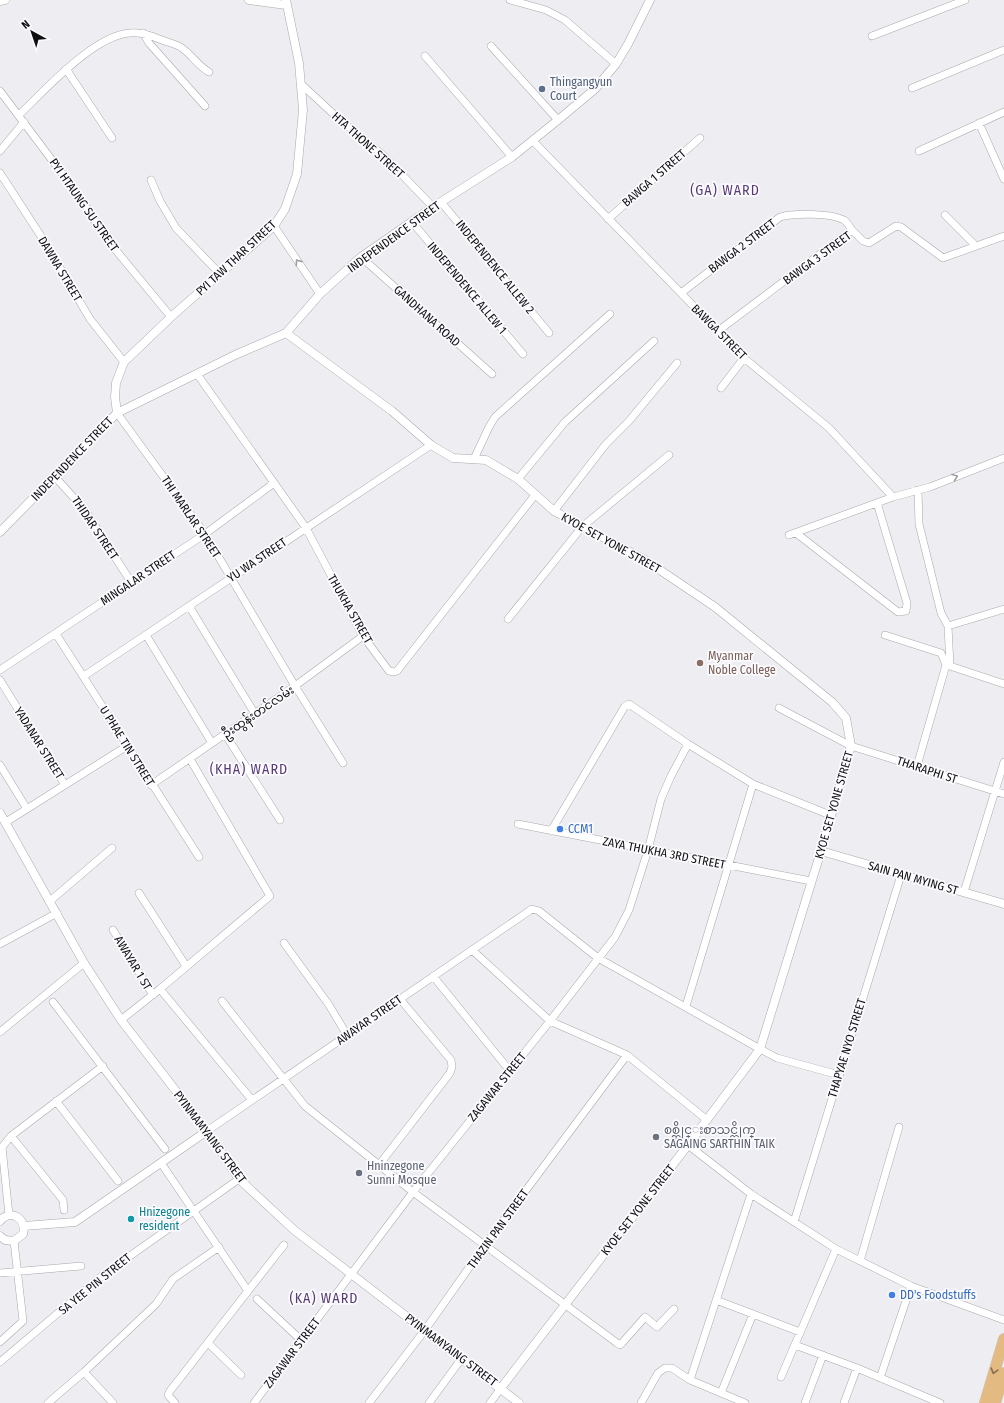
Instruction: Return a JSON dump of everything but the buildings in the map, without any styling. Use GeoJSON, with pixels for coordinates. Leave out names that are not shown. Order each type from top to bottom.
{"type":"FeatureCollection","features":[{"type":"Feature","properties":{"kind":"main road"},"geometry":{"type":"LineString","coordinates":[[986,1403],[1004,1339]]}},
{"type":"Feature","properties":{"kind":"main road"},"geometry":{"type":"LineString","coordinates":[[995,1403],[1004,1373]]}},
{"type":"Feature","properties":{"kind":"street"},"geometry":{"type":"LineString","coordinates":[[0,1],[4,0]]}},
{"type":"Feature","properties":{"kind":"street"},"geometry":{"type":"LineString","coordinates":[[249,0],[286,2]]}},
{"type":"Feature","properties":{"kind":"street"},"geometry":{"type":"LineString","coordinates":[[510,0],[546,10],[565,20],[616,64]]}},
{"type":"Feature","properties":{"kind":"street","name":"INDEPENDENCE STREET"},"geometry":{"type":"LineString","coordinates":[[0,532],[117,413],[235,355],[286,333],[320,294],[361,257],[433,207],[512,157],[533,141],[595,89],[616,64],[628,44],[650,0]]}},
{"type":"Feature","properties":{"kind":"street"},"geometry":{"type":"LineString","coordinates":[[872,36],[965,0]]}},
{"type":"Feature","properties":{"kind":"street","name":"PYI TAW THAR STREET"},"geometry":{"type":"LineString","coordinates":[[124,362],[171,317],[274,226],[285,209],[297,174],[303,110],[299,63],[286,2]]}},
{"type":"Feature","properties":{"kind":"street"},"geometry":{"type":"LineString","coordinates":[[19,115],[66,69],[87,52],[112,39],[129,33],[144,33],[182,48],[198,66],[209,72]]}},
{"type":"Feature","properties":{"kind":"street"},"geometry":{"type":"LineString","coordinates":[[144,33],[149,43],[205,106]]}},
{"type":"Feature","properties":{"kind":"street"},"geometry":{"type":"LineString","coordinates":[[492,46],[558,120]]}},
{"type":"Feature","properties":{"kind":"street"},"geometry":{"type":"LineString","coordinates":[[912,88],[1004,50]]}},
{"type":"Feature","properties":{"kind":"street"},"geometry":{"type":"LineString","coordinates":[[425,56],[512,157]]}},
{"type":"Feature","properties":{"kind":"street"},"geometry":{"type":"LineString","coordinates":[[66,69],[112,138]]}},
{"type":"Feature","properties":{"kind":"street","name":"HTA THONE STREET"},"geometry":{"type":"LineString","coordinates":[[301,84],[340,120],[383,155],[433,207]]}},
{"type":"Feature","properties":{"kind":"street","name":"PYI HTAUNG SU STREET"},"geometry":{"type":"LineString","coordinates":[[0,91],[79,196],[105,237],[171,317]]}},
{"type":"Feature","properties":{"kind":"street"},"geometry":{"type":"LineString","coordinates":[[919,151],[1004,112]]}},
{"type":"Feature","properties":{"kind":"street"},"geometry":{"type":"LineString","coordinates":[[0,151],[24,122]]}},
{"type":"Feature","properties":{"kind":"street"},"geometry":{"type":"LineString","coordinates":[[979,123],[1004,179]]}},
{"type":"Feature","properties":{"kind":"street","name":"BAWGA 1 STREET"},"geometry":{"type":"LineString","coordinates":[[608,219],[700,138]]}},
{"type":"Feature","properties":{"kind":"street","name":"BAWGA STREET"},"geometry":{"type":"LineString","coordinates":[[533,141],[744,358],[829,428],[892,497]]}},
{"type":"Feature","properties":{"kind":"street","name":"DAWNA STREET"},"geometry":{"type":"LineString","coordinates":[[0,173],[46,244],[90,319],[124,362]]}},
{"type":"Feature","properties":{"kind":"street"},"geometry":{"type":"LineString","coordinates":[[151,180],[160,201],[176,228],[220,274]]}},
{"type":"Feature","properties":{"kind":"street","name":"INDEPENDENCE ALLEW 2"},"geometry":{"type":"LineString","coordinates":[[441,202],[549,333]]}},
{"type":"Feature","properties":{"kind":"street","name":"BAWGA 2 STREET"},"geometry":{"type":"LineString","coordinates":[[681,293],[780,217],[790,214],[835,217],[845,221],[852,230]]}},
{"type":"Feature","properties":{"kind":"street"},"geometry":{"type":"LineString","coordinates":[[946,215],[976,246]]}},
{"type":"Feature","properties":{"kind":"street","name":"INDEPENDENCE ALLEW 1"},"geometry":{"type":"LineString","coordinates":[[412,222],[523,354]]}},
{"type":"Feature","properties":{"kind":"street"},"geometry":{"type":"LineString","coordinates":[[274,226],[320,294]]}},
{"type":"Feature","properties":{"kind":"street","name":"BAWGA 3 STREET"},"geometry":{"type":"LineString","coordinates":[[718,331],[852,230],[863,241],[869,243],[896,226],[901,227],[943,258],[1004,236]]}},
{"type":"Feature","properties":{"kind":"street","name":"GANDHANA ROAD"},"geometry":{"type":"LineString","coordinates":[[361,257],[492,374]]}},
{"type":"Feature","properties":{"kind":"street"},"geometry":{"type":"LineString","coordinates":[[474,459],[495,417],[610,314]]}},
{"type":"Feature","properties":{"kind":"street","name":"KYOE SET YONE STREET"},"geometry":{"type":"LineString","coordinates":[[286,333],[392,411],[431,445],[453,458],[486,460],[518,480],[554,512],[645,560],[715,607],[832,702],[846,718],[851,746],[830,815],[821,851],[760,1049],[566,1305],[501,1388]]}},
{"type":"Feature","properties":{"kind":"street"},"geometry":{"type":"LineString","coordinates":[[518,480],[564,422],[654,341]]}},
{"type":"Feature","properties":{"kind":"street"},"geometry":{"type":"LineString","coordinates":[[721,388],[744,358]]}},
{"type":"Feature","properties":{"kind":"street"},"geometry":{"type":"LineString","coordinates":[[117,413],[116,390],[124,362]]}},
{"type":"Feature","properties":{"kind":"street"},"geometry":{"type":"LineString","coordinates":[[554,512],[606,444],[629,421],[677,363]]}},
{"type":"Feature","properties":{"kind":"street","name":"THUKHA STREET"},"geometry":{"type":"LineString","coordinates":[[197,374],[306,528],[363,636],[390,671],[394,672],[397,670],[535,495]]}},
{"type":"Feature","properties":{"kind":"street","name":"THI MARLAR STREET"},"geometry":{"type":"LineString","coordinates":[[117,413],[205,534],[295,686],[343,763]]}},
{"type":"Feature","properties":{"kind":"street","name":"YU WA STREET"},"geometry":{"type":"LineString","coordinates":[[84,676],[431,445]]}},
{"type":"Feature","properties":{"kind":"street"},"geometry":{"type":"LineString","coordinates":[[508,619],[582,527],[670,455]]}},
{"type":"Feature","properties":{"kind":"street"},"geometry":{"type":"LineString","coordinates":[[877,503],[907,603],[906,612],[898,612],[793,534],[892,497],[918,490],[1004,458]]}},
{"type":"Feature","properties":{"kind":"street","name":"THIDAR STREET"},"geometry":{"type":"LineString","coordinates":[[55,477],[84,510],[131,582]]}},
{"type":"Feature","properties":{"kind":"street","name":"MINGALAR STREET"},"geometry":{"type":"LineString","coordinates":[[0,670],[205,534],[274,483]]}},
{"type":"Feature","properties":{"kind":"street"},"geometry":{"type":"LineString","coordinates":[[917,766],[948,666],[948,626],[941,613],[919,524],[918,490]]}},
{"type":"Feature","properties":{"kind":"street"},"geometry":{"type":"LineString","coordinates":[[189,606],[254,714]]}},
{"type":"Feature","properties":{"kind":"street"},"geometry":{"type":"LineString","coordinates":[[948,626],[1004,609]]}},
{"type":"Feature","properties":{"kind":"street","name":"U PHAE TIN STREET"},"geometry":{"type":"LineString","coordinates":[[56,634],[198,857]]}},
{"type":"Feature","properties":{"kind":"street"},"geometry":{"type":"LineString","coordinates":[[146,635],[212,743]]}},
{"type":"Feature","properties":{"kind":"street"},"geometry":{"type":"LineString","coordinates":[[884,635],[941,653],[948,666],[1004,684]]}},
{"type":"Feature","properties":{"kind":"street","name":"ဦးထွန်းတင်လမ်း"},"geometry":{"type":"LineString","coordinates":[[151,785],[295,686],[363,636]]}},
{"type":"Feature","properties":{"kind":"street","name":"YADANAR STREET"},"geometry":{"type":"LineString","coordinates":[[0,680],[65,785]]}},
{"type":"Feature","properties":{"kind":"street"},"geometry":{"type":"LineString","coordinates":[[551,831],[626,706],[629,704],[688,744],[753,784],[830,815]]}},
{"type":"Feature","properties":{"kind":"street","name":"THARAPHI ST"},"geometry":{"type":"LineString","coordinates":[[779,708],[851,746],[1004,794]]}},
{"type":"Feature","properties":{"kind":"street"},"geometry":{"type":"LineString","coordinates":[[225,734],[280,820]]}},
{"type":"Feature","properties":{"kind":"street","name":"ZAGAWAR STREET"},"geometry":{"type":"LineString","coordinates":[[254,1403],[413,1192],[615,938],[629,910],[648,850],[661,799],[670,776],[688,744]]}},
{"type":"Feature","properties":{"kind":"street"},"geometry":{"type":"LineString","coordinates":[[6,822],[127,746]]}},
{"type":"Feature","properties":{"kind":"street"},"geometry":{"type":"LineString","coordinates":[[121,1020],[270,896],[190,759]]}},
{"type":"Feature","properties":{"kind":"street"},"geometry":{"type":"LineString","coordinates":[[964,892],[1004,762]]}},
{"type":"Feature","properties":{"kind":"street"},"geometry":{"type":"LineString","coordinates":[[0,765],[28,809]]}},
{"type":"Feature","properties":{"kind":"street"},"geometry":{"type":"LineString","coordinates":[[686,1006],[730,866],[753,784]]}},
{"type":"Feature","properties":{"kind":"street","name":"PYINMAMYAING STREET"},"geometry":{"type":"LineString","coordinates":[[0,813],[84,963],[121,1020],[207,1132],[239,1179],[286,1224],[350,1275],[462,1358],[519,1403]]}},
{"type":"Feature","properties":{"kind":"street","name":"ZAYA THUKHA 3RD STREET"},"geometry":{"type":"LineString","coordinates":[[518,824],[811,881]]}},
{"type":"Feature","properties":{"kind":"street"},"geometry":{"type":"LineString","coordinates":[[50,901],[112,848]]}},
{"type":"Feature","properties":{"kind":"street","name":"SAIN PAN MYING ST"},"geometry":{"type":"LineString","coordinates":[[821,851],[1004,904]]}},
{"type":"Feature","properties":{"kind":"street","name":"THAPYAE NYO STREET"},"geometry":{"type":"LineString","coordinates":[[794,1222],[901,875]]}},
{"type":"Feature","properties":{"kind":"street"},"geometry":{"type":"LineString","coordinates":[[139,893],[186,966]]}},
{"type":"Feature","properties":{"kind":"street","name":"AWAYAR STREET"},"geometry":{"type":"LineString","coordinates":[[207,1132],[532,909],[539,911],[598,958]]}},
{"type":"Feature","properties":{"kind":"street"},"geometry":{"type":"LineString","coordinates":[[0,944],[57,913]]}},
{"type":"Feature","properties":{"kind":"street","name":"AWAYAR 1 ST"},"geometry":{"type":"LineString","coordinates":[[113,930],[152,995]]}},
{"type":"Feature","properties":{"kind":"street"},"geometry":{"type":"LineString","coordinates":[[284,943],[329,1005],[347,1035]]}},
{"type":"Feature","properties":{"kind":"street"},"geometry":{"type":"LineString","coordinates":[[472,950],[550,1021],[627,1055],[707,1120]]}},
{"type":"Feature","properties":{"kind":"street"},"geometry":{"type":"LineString","coordinates":[[598,958],[777,1058],[839,1075]]}},
{"type":"Feature","properties":{"kind":"street"},"geometry":{"type":"LineString","coordinates":[[0,1032],[84,963]]}},
{"type":"Feature","properties":{"kind":"street"},"geometry":{"type":"LineString","coordinates":[[433,976],[510,1071]]}},
{"type":"Feature","properties":{"kind":"street"},"geometry":{"type":"LineString","coordinates":[[160,989],[252,1100]]}},
{"type":"Feature","properties":{"kind":"street"},"geometry":{"type":"LineString","coordinates":[[379,1164],[450,1074],[452,1067],[451,1060],[400,999]]}},
{"type":"Feature","properties":{"kind":"street"},"geometry":{"type":"LineString","coordinates":[[222,1001],[305,1106],[413,1192],[620,1345],[645,1317],[657,1326],[674,1309]]}},
{"type":"Feature","properties":{"kind":"street"},"geometry":{"type":"LineString","coordinates":[[53,1002],[165,1149]]}},
{"type":"Feature","properties":{"kind":"street","name":"THAZIN PAN STREET"},"geometry":{"type":"LineString","coordinates":[[369,1403],[425,1330],[485,1245],[627,1055]]}},
{"type":"Feature","properties":{"kind":"street"},"geometry":{"type":"LineString","coordinates":[[9,1215],[2,1147],[11,1136],[102,1066]]}},
{"type":"Feature","properties":{"kind":"street"},"geometry":{"type":"LineString","coordinates":[[56,1102],[118,1181]]}},
{"type":"Feature","properties":{"kind":"street"},"geometry":{"type":"LineString","coordinates":[[860,1261],[899,1127]]}},
{"type":"Feature","properties":{"kind":"street"},"geometry":{"type":"LineString","coordinates":[[24,1226],[75,1222],[207,1132]]}},
{"type":"Feature","properties":{"kind":"street"},"geometry":{"type":"LineString","coordinates":[[11,1136],[63,1200],[64,1210]]}},
{"type":"Feature","properties":{"kind":"street"},"geometry":{"type":"LineString","coordinates":[[688,1145],[751,1194],[836,1249],[911,1286],[1004,1320]]}},
{"type":"Feature","properties":{"kind":"street"},"geometry":{"type":"LineString","coordinates":[[161,1163],[248,1291]]}},
{"type":"Feature","properties":{"kind":"street","name":"SA YEE PIN STREET"},"geometry":{"type":"LineString","coordinates":[[0,1362],[103,1275],[193,1210],[239,1179]]}},
{"type":"Feature","properties":{"kind":"street"},"geometry":{"type":"LineString","coordinates":[[690,1380],[751,1194]]}},
{"type":"Feature","properties":{"kind":"street"},"geometry":{"type":"LineString","coordinates":[[0,1221],[9,1215]]}},
{"type":"Feature","properties":{"kind":"street"},"geometry":{"type":"LineString","coordinates":[[0,1236],[5,1240],[14,1241],[23,1234],[24,1226],[20,1219],[9,1215]]}},
{"type":"Feature","properties":{"kind":"street"},"geometry":{"type":"LineString","coordinates":[[0,1342],[23,1321],[14,1241]]}},
{"type":"Feature","properties":{"kind":"street"},"geometry":{"type":"LineString","coordinates":[[175,1403],[168,1395],[170,1391],[284,1245]]}},
{"type":"Feature","properties":{"kind":"street"},"geometry":{"type":"LineString","coordinates":[[48,1403],[84,1372],[156,1304],[173,1279],[219,1247]]}},
{"type":"Feature","properties":{"kind":"street"},"geometry":{"type":"LineString","coordinates":[[781,1376],[836,1249]]}},
{"type":"Feature","properties":{"kind":"street"},"geometry":{"type":"LineString","coordinates":[[0,1273],[81,1266]]}},
{"type":"Feature","properties":{"kind":"street"},"geometry":{"type":"LineString","coordinates":[[880,1378],[911,1286]]}},
{"type":"Feature","properties":{"kind":"street"},"geometry":{"type":"LineString","coordinates":[[257,1299],[301,1340]]}},
{"type":"Feature","properties":{"kind":"street"},"geometry":{"type":"LineString","coordinates":[[716,1300],[800,1332]]}},
{"type":"Feature","properties":{"kind":"street"},"geometry":{"type":"LineString","coordinates":[[721,1393],[753,1314]]}},
{"type":"Feature","properties":{"kind":"street"},"geometry":{"type":"LineString","coordinates":[[208,1343],[241,1374]]}},
{"type":"Feature","properties":{"kind":"street"},"geometry":{"type":"LineString","coordinates":[[794,1345],[857,1368],[940,1403]]}},
{"type":"Feature","properties":{"kind":"street"},"geometry":{"type":"LineString","coordinates":[[805,1403],[823,1355]]}},
{"type":"Feature","properties":{"kind":"street"},"geometry":{"type":"LineString","coordinates":[[429,1403],[462,1358]]}},
{"type":"Feature","properties":{"kind":"street"},"geometry":{"type":"LineString","coordinates":[[641,1403],[658,1373],[664,1368],[672,1368],[690,1380],[745,1403]]}},
{"type":"Feature","properties":{"kind":"street"},"geometry":{"type":"LineString","coordinates":[[844,1403],[857,1368]]}},
{"type":"Feature","properties":{"kind":"street"},"geometry":{"type":"LineString","coordinates":[[84,1372],[113,1403]]}},
{"type":"Feature","properties":{"kind":"street"},"geometry":{"type":"LineString","coordinates":[[490,1403],[501,1388]]}},
{"type":"Feature","properties":{"kind":"place","name":"Thingangyun Court"},"geometry":{"type":"Point","coordinates":[542,89]}},
{"type":"Feature","properties":{"kind":"place","name":"Myanmar Noble College"},"geometry":{"type":"Point","coordinates":[700,663]}},
{"type":"Feature","properties":{"kind":"place","name":"CCM1"},"geometry":{"type":"Point","coordinates":[560,829]}},
{"type":"Feature","properties":{"kind":"place","name":"စစ္ကိုင္းစာသင္တိုက္ SAGAING SARTHIN TAIK"},"geometry":{"type":"Point","coordinates":[656,1137]}},
{"type":"Feature","properties":{"kind":"place","name":"Hninzegone Sunni Mosque"},"geometry":{"type":"Point","coordinates":[359,1173]}},
{"type":"Feature","properties":{"kind":"place","name":"Hnizegone resident"},"geometry":{"type":"Point","coordinates":[131,1219]}},
{"type":"Feature","properties":{"kind":"place","name":"DD's Foodstuffs"},"geometry":{"type":"Point","coordinates":[892,1295]}},
{"type":"Feature","properties":{"kind":"district","name":"(GA) WARD"},"geometry":{"type":"Point","coordinates":[725,190]}},
{"type":"Feature","properties":{"kind":"district","name":"(KHA) WARD"},"geometry":{"type":"Point","coordinates":[249,769]}},
{"type":"Feature","properties":{"kind":"district","name":"(KA) WARD"},"geometry":{"type":"Point","coordinates":[324,1298]}}]}
